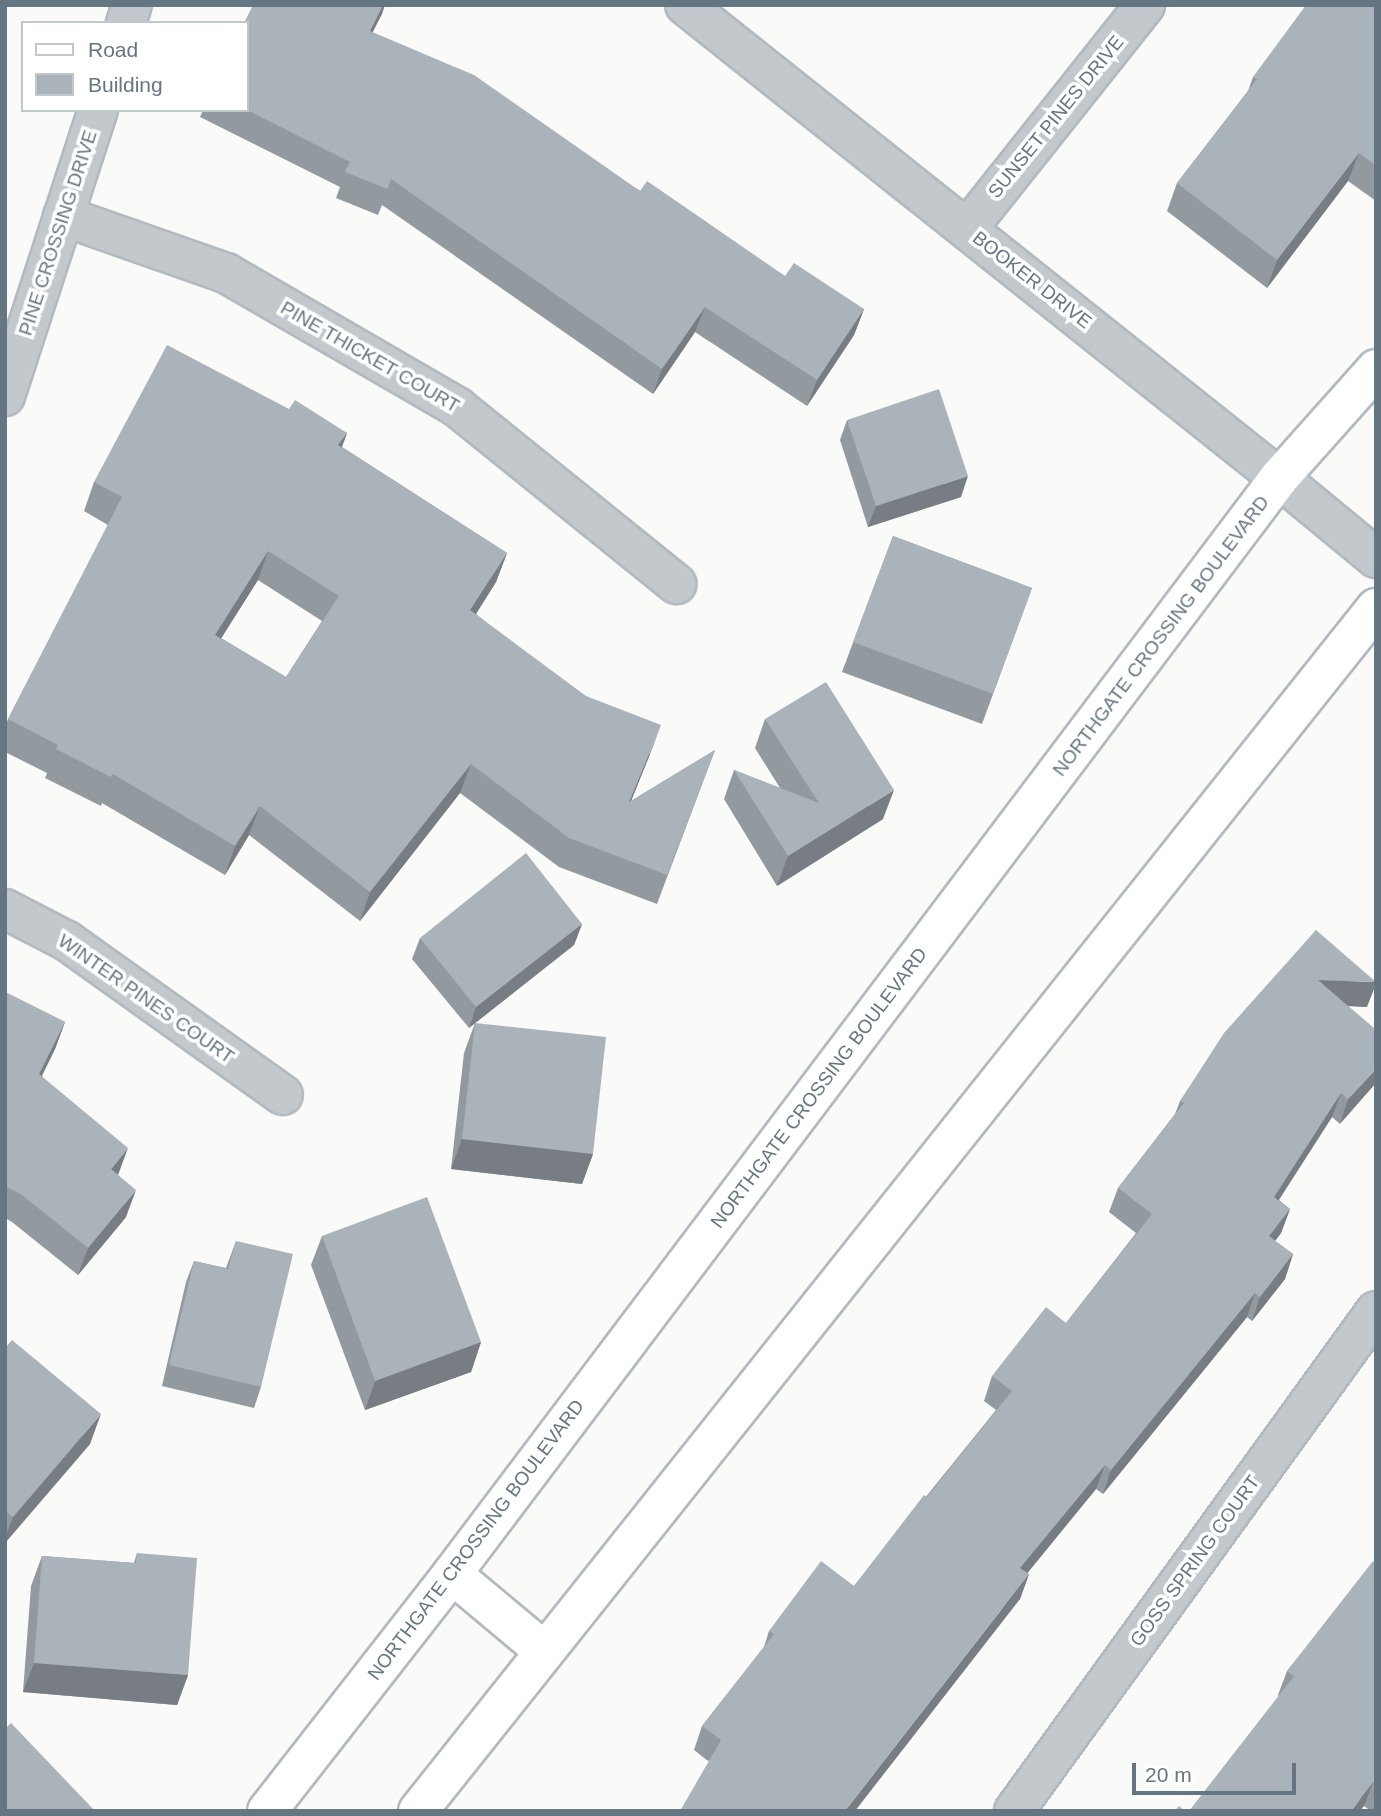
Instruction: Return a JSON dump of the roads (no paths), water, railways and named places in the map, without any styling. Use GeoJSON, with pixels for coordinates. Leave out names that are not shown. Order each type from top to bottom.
{"type":"FeatureCollection","features":[{"type":"Feature","properties":{"kind":"main road","name":"NORTHGATE CROSSING BOULEVARD"},"geometry":{"type":"LineString","coordinates":[[267,1811],[452,1574],[1279,478],[1376,369]]}},
{"type":"Feature","properties":{"kind":"main road"},"geometry":{"type":"LineString","coordinates":[[418,1811],[543,1650],[1376,608]]}},
{"type":"Feature","properties":{"kind":"main road"},"geometry":{"type":"LineString","coordinates":[[452,1574],[543,1650]]}},
{"type":"Feature","properties":{"kind":"street","name":"BOOKER DRIVE"},"geometry":{"type":"LineString","coordinates":[[685,5],[1376,558]]}},
{"type":"Feature","properties":{"kind":"street","name":"SUNSET PINES DRIVE"},"geometry":{"type":"LineString","coordinates":[[967,229],[1145,5]]}},
{"type":"Feature","properties":{"kind":"street","name":"PINE CROSSING DRIVE"},"geometry":{"type":"LineString","coordinates":[[5,396],[97,112]]}},
{"type":"Feature","properties":{"kind":"street","name":"PINE THICKET COURT"},"geometry":{"type":"LineString","coordinates":[[63,216],[226,273],[457,407],[676,584]]}},
{"type":"Feature","properties":{"kind":"street","name":"WINTER PINES COURT"},"geometry":{"type":"LineString","coordinates":[[5,909],[67,941],[283,1095]]}},
{"type":"Feature","properties":{"kind":"street","name":"GOSS SPRING COURT"},"geometry":{"type":"LineString","coordinates":[[1014,1811],[1376,1311]]}}]}
